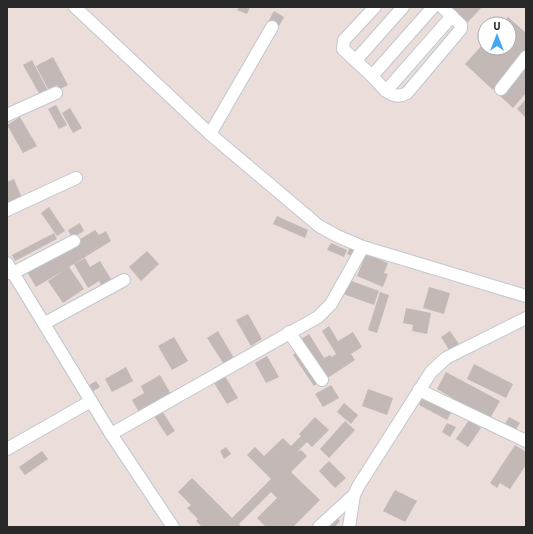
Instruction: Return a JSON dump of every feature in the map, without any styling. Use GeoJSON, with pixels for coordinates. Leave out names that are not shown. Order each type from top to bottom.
{"type":"FeatureCollection","features":[{"type":"Feature","properties":{"kind":"street"},"geometry":{"type":"LineString","coordinates":[[75,7],[210,134],[320,226],[337,236],[363,247],[526,296]]}},
{"type":"Feature","properties":{"kind":"street"},"geometry":{"type":"LineString","coordinates":[[375,7],[344,40],[344,48],[386,91],[394,96],[401,97],[407,93],[461,29],[461,25],[442,7]]}},
{"type":"Feature","properties":{"kind":"street"},"geometry":{"type":"LineString","coordinates":[[356,60],[403,7]]}},
{"type":"Feature","properties":{"kind":"street"},"geometry":{"type":"LineString","coordinates":[[372,76],[433,7]]}},
{"type":"Feature","properties":{"kind":"street"},"geometry":{"type":"LineString","coordinates":[[386,91],[452,16]]}},
{"type":"Feature","properties":{"kind":"street"},"geometry":{"type":"LineString","coordinates":[[210,134],[272,27]]}},
{"type":"Feature","properties":{"kind":"street"},"geometry":{"type":"LineString","coordinates":[[501,89],[526,57]]}},
{"type":"Feature","properties":{"kind":"street"},"geometry":{"type":"LineString","coordinates":[[7,115],[56,93]]}},
{"type":"Feature","properties":{"kind":"street"},"geometry":{"type":"LineString","coordinates":[[7,210],[76,178]]}},
{"type":"Feature","properties":{"kind":"street"},"geometry":{"type":"LineString","coordinates":[[74,241],[9,270],[45,324],[111,434],[173,527]]}},
{"type":"Feature","properties":{"kind":"street"},"geometry":{"type":"LineString","coordinates":[[111,434],[318,317],[331,304],[363,247]]}},
{"type":"Feature","properties":{"kind":"street"},"geometry":{"type":"LineString","coordinates":[[45,324],[124,280]]}},
{"type":"Feature","properties":{"kind":"street"},"geometry":{"type":"LineString","coordinates":[[319,527],[354,495],[431,372],[446,358],[526,318]]}},
{"type":"Feature","properties":{"kind":"street"},"geometry":{"type":"LineString","coordinates":[[290,332],[322,380]]}},
{"type":"Feature","properties":{"kind":"street"},"geometry":{"type":"LineString","coordinates":[[419,390],[526,441]]}},
{"type":"Feature","properties":{"kind":"street"},"geometry":{"type":"LineString","coordinates":[[7,449],[91,401]]}},
{"type":"Feature","properties":{"kind":"street"},"geometry":{"type":"LineString","coordinates":[[349,527],[354,495]]}},
{"type":"Feature","properties":{"kind":"building"},"geometry":{"type":"Polygon","coordinates":[[[239,7],[250,7],[247,14],[237,10],[239,7]]]}},
{"type":"Feature","properties":{"kind":"building"},"geometry":{"type":"Polygon","coordinates":[[[451,7],[482,7],[467,23],[451,7]]]}},
{"type":"Feature","properties":{"kind":"building"},"geometry":{"type":"Polygon","coordinates":[[[274,11],[284,17],[278,28],[268,22],[274,11]]]}},
{"type":"Feature","properties":{"kind":"building"},"geometry":{"type":"Polygon","coordinates":[[[517,25],[526,33],[526,55],[493,90],[465,64],[477,51],[477,56],[517,56],[517,25]]]}},
{"type":"Feature","properties":{"kind":"building"},"geometry":{"type":"Polygon","coordinates":[[[53,57],[68,85],[60,89],[57,85],[48,89],[36,66],[53,57]]]}},
{"type":"Feature","properties":{"kind":"building"},"geometry":{"type":"Polygon","coordinates":[[[32,60],[48,91],[40,95],[23,65],[32,60]]]}},
{"type":"Feature","properties":{"kind":"building"},"geometry":{"type":"Polygon","coordinates":[[[526,64],[526,93],[513,108],[499,95],[526,64]]]}},
{"type":"Feature","properties":{"kind":"building"},"geometry":{"type":"Polygon","coordinates":[[[526,99],[526,118],[517,109],[526,99]]]}},
{"type":"Feature","properties":{"kind":"building"},"geometry":{"type":"Polygon","coordinates":[[[56,105],[67,125],[59,129],[48,109],[56,105]]]}},
{"type":"Feature","properties":{"kind":"building"},"geometry":{"type":"Polygon","coordinates":[[[70,108],[82,128],[73,133],[62,113],[70,108]]]}},
{"type":"Feature","properties":{"kind":"building"},"geometry":{"type":"Polygon","coordinates":[[[20,117],[37,146],[23,153],[7,125],[20,117]]]}},
{"type":"Feature","properties":{"kind":"building"},"geometry":{"type":"Polygon","coordinates":[[[14,179],[22,198],[7,205],[7,182],[14,179]]]}},
{"type":"Feature","properties":{"kind":"building"},"geometry":{"type":"Polygon","coordinates":[[[49,207],[65,231],[57,236],[41,213],[49,207]]]}},
{"type":"Feature","properties":{"kind":"building"},"geometry":{"type":"Polygon","coordinates":[[[277,216],[308,230],[305,238],[273,224],[277,216]]]}},
{"type":"Feature","properties":{"kind":"building"},"geometry":{"type":"Polygon","coordinates":[[[80,223],[84,231],[72,238],[68,230],[80,223]]]}},
{"type":"Feature","properties":{"kind":"building"},"geometry":{"type":"Polygon","coordinates":[[[95,230],[99,235],[106,231],[111,241],[69,267],[84,289],[63,303],[48,281],[64,270],[36,287],[27,272],[95,230]]]}},
{"type":"Feature","properties":{"kind":"building"},"geometry":{"type":"Polygon","coordinates":[[[54,233],[57,239],[15,261],[12,255],[54,233]]]}},
{"type":"Feature","properties":{"kind":"building"},"geometry":{"type":"Polygon","coordinates":[[[331,243],[347,250],[344,257],[327,250],[331,243]]]}},
{"type":"Feature","properties":{"kind":"building"},"geometry":{"type":"Polygon","coordinates":[[[350,247],[357,251],[354,257],[347,254],[350,247]]]}},
{"type":"Feature","properties":{"kind":"building"},"geometry":{"type":"Polygon","coordinates":[[[147,251],[159,264],[141,281],[129,267],[147,251]]]}},
{"type":"Feature","properties":{"kind":"building"},"geometry":{"type":"Polygon","coordinates":[[[366,254],[388,263],[384,273],[388,274],[383,287],[357,276],[366,254]]]}},
{"type":"Feature","properties":{"kind":"building"},"geometry":{"type":"Polygon","coordinates":[[[85,258],[90,267],[100,261],[114,284],[104,290],[99,281],[88,288],[74,264],[85,258]]]}},
{"type":"Feature","properties":{"kind":"building"},"geometry":{"type":"Polygon","coordinates":[[[349,280],[379,291],[374,305],[343,294],[349,280]]]}},
{"type":"Feature","properties":{"kind":"building"},"geometry":{"type":"Polygon","coordinates":[[[429,287],[450,293],[444,314],[423,308],[429,287]]]}},
{"type":"Feature","properties":{"kind":"building"},"geometry":{"type":"Polygon","coordinates":[[[380,292],[389,295],[377,333],[368,330],[380,292]]]}},
{"type":"Feature","properties":{"kind":"building"},"geometry":{"type":"Polygon","coordinates":[[[406,308],[431,313],[427,334],[412,331],[413,325],[403,323],[406,308]]]}},
{"type":"Feature","properties":{"kind":"building"},"geometry":{"type":"Polygon","coordinates":[[[248,314],[262,339],[251,346],[236,320],[248,314]]]}},
{"type":"Feature","properties":{"kind":"building"},"geometry":{"type":"Polygon","coordinates":[[[329,326],[338,341],[353,332],[362,347],[351,354],[355,360],[323,381],[298,341],[309,334],[324,358],[330,355],[332,357],[336,354],[322,331],[329,326]]]}},
{"type":"Feature","properties":{"kind":"building"},"geometry":{"type":"Polygon","coordinates":[[[218,331],[235,360],[225,366],[207,338],[218,331]]]}},
{"type":"Feature","properties":{"kind":"building"},"geometry":{"type":"Polygon","coordinates":[[[450,331],[461,347],[451,353],[441,337],[450,331]]]}},
{"type":"Feature","properties":{"kind":"building"},"geometry":{"type":"Polygon","coordinates":[[[174,337],[188,361],[172,370],[158,346],[174,337]]]}},
{"type":"Feature","properties":{"kind":"building"},"geometry":{"type":"Polygon","coordinates":[[[300,350],[321,381],[314,386],[293,355],[300,350]]]}},
{"type":"Feature","properties":{"kind":"building"},"geometry":{"type":"Polygon","coordinates":[[[267,356],[279,377],[266,383],[255,363],[267,356]]]}},
{"type":"Feature","properties":{"kind":"building"},"geometry":{"type":"Polygon","coordinates":[[[474,364],[513,384],[506,398],[467,379],[474,364]]]}},
{"type":"Feature","properties":{"kind":"building"},"geometry":{"type":"Polygon","coordinates":[[[126,367],[133,381],[112,392],[105,379],[126,367]]]}},
{"type":"Feature","properties":{"kind":"building"},"geometry":{"type":"Polygon","coordinates":[[[446,372],[500,401],[489,420],[437,389],[446,372]]]}},
{"type":"Feature","properties":{"kind":"building"},"geometry":{"type":"Polygon","coordinates":[[[160,375],[171,394],[139,412],[132,400],[144,393],[141,386],[160,375]]]}},
{"type":"Feature","properties":{"kind":"building"},"geometry":{"type":"Polygon","coordinates":[[[225,376],[238,398],[227,404],[214,383],[225,376]]]}},
{"type":"Feature","properties":{"kind":"building"},"geometry":{"type":"Polygon","coordinates":[[[96,381],[100,387],[90,393],[86,387],[96,381]]]}},
{"type":"Feature","properties":{"kind":"building"},"geometry":{"type":"Polygon","coordinates":[[[331,385],[339,398],[323,407],[315,394],[331,385]]]}},
{"type":"Feature","properties":{"kind":"building"},"geometry":{"type":"Polygon","coordinates":[[[368,389],[393,398],[387,415],[362,406],[368,389]]]}},
{"type":"Feature","properties":{"kind":"building"},"geometry":{"type":"Polygon","coordinates":[[[423,396],[452,411],[447,420],[419,405],[423,396]]]}},
{"type":"Feature","properties":{"kind":"building"},"geometry":{"type":"Polygon","coordinates":[[[344,403],[358,415],[351,424],[337,412],[344,403]]]}},
{"type":"Feature","properties":{"kind":"building"},"geometry":{"type":"Polygon","coordinates":[[[162,411],[175,431],[167,436],[154,416],[162,411]]]}},
{"type":"Feature","properties":{"kind":"building"},"geometry":{"type":"Polygon","coordinates":[[[315,417],[329,430],[312,447],[307,442],[297,452],[301,450],[307,456],[291,472],[320,500],[293,527],[266,527],[257,518],[277,498],[271,492],[239,524],[242,527],[202,527],[196,521],[198,519],[187,508],[191,505],[178,492],[192,478],[232,518],[271,479],[247,455],[255,447],[264,456],[283,438],[291,446],[301,436],[299,434],[315,417]]]}},
{"type":"Feature","properties":{"kind":"building"},"geometry":{"type":"Polygon","coordinates":[[[509,417],[520,423],[515,431],[504,426],[509,417]]]}},
{"type":"Feature","properties":{"kind":"building"},"geometry":{"type":"Polygon","coordinates":[[[469,420],[481,428],[468,447],[456,439],[469,420]]]}},
{"type":"Feature","properties":{"kind":"building"},"geometry":{"type":"Polygon","coordinates":[[[345,421],[355,430],[329,458],[320,449],[345,421]]]}},
{"type":"Feature","properties":{"kind":"building"},"geometry":{"type":"Polygon","coordinates":[[[447,423],[456,427],[450,437],[442,432],[447,423]]]}},
{"type":"Feature","properties":{"kind":"building"},"geometry":{"type":"Polygon","coordinates":[[[515,445],[526,452],[526,465],[510,489],[500,483],[497,488],[490,483],[515,445]]]}},
{"type":"Feature","properties":{"kind":"building"},"geometry":{"type":"Polygon","coordinates":[[[226,447],[231,454],[224,459],[220,451],[226,447]]]}},
{"type":"Feature","properties":{"kind":"building"},"geometry":{"type":"Polygon","coordinates":[[[42,451],[48,459],[25,475],[19,467],[42,451]]]}},
{"type":"Feature","properties":{"kind":"building"},"geometry":{"type":"Polygon","coordinates":[[[329,461],[346,478],[335,488],[319,471],[329,461]]]}},
{"type":"Feature","properties":{"kind":"building"},"geometry":{"type":"Polygon","coordinates":[[[395,490],[417,501],[405,522],[383,511],[395,490]]]}},
{"type":"Feature","properties":{"kind":"building"},"geometry":{"type":"Polygon","coordinates":[[[336,517],[340,521],[335,527],[327,527],[336,517]]]}}]}
